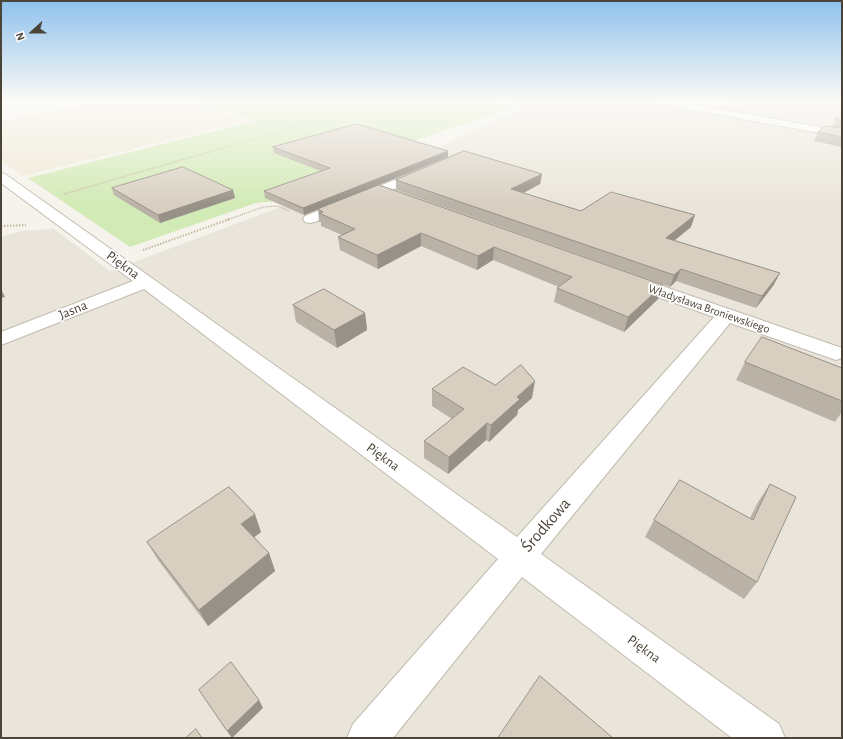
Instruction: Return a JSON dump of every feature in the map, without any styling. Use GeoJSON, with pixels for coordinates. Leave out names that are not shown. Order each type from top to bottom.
{"type":"FeatureCollection","features":[{"type":"Feature","properties":{"kind":"street"},"geometry":{"type":"LineString","coordinates":[[310,219],[435,168]]}},
{"type":"Feature","properties":{"kind":"street","name":"Piękna"},"geometry":{"type":"LineString","coordinates":[[1,178],[146,282],[765,738]]}},
{"type":"Feature","properties":{"kind":"street"},"geometry":{"type":"LineString","coordinates":[[380,190],[402,198]]}},
{"type":"Feature","properties":{"kind":"street","name":"Władysława Broniewskiego"},"geometry":{"type":"LineString","coordinates":[[620,278],[836,353]]}},
{"type":"Feature","properties":{"kind":"street","name":"Jasna"},"geometry":{"type":"LineString","coordinates":[[1,339],[146,282]]}},
{"type":"Feature","properties":{"kind":"street","name":"Środkowa"},"geometry":{"type":"LineString","coordinates":[[367,738],[519,557],[727,314]]}},
{"type":"Feature","properties":{"kind":"path"},"geometry":{"type":"LineString","coordinates":[[35,202],[268,135]]}},
{"type":"Feature","properties":{"kind":"path"},"geometry":{"type":"LineString","coordinates":[[140,252],[263,207],[278,206],[310,219]]}},
{"type":"Feature","properties":{"kind":"shaded area"},"geometry":{"type":"Polygon","coordinates":[[[1,135],[187,135],[23,176],[1,161],[1,135]]]}},
{"type":"Feature","properties":{"kind":"shaded area"},"geometry":{"type":"Polygon","coordinates":[[[463,135],[842,135],[842,738],[1,738],[1,237],[21,231],[54,229],[110,271],[435,149],[463,135]]]}},
{"type":"Feature","properties":{"kind":"green space"},"geometry":{"type":"Polygon","coordinates":[[[197,135],[430,135],[407,143],[287,200],[256,203],[130,247],[28,178],[197,135]]]}},
{"type":"Feature","properties":{"kind":"building"},"geometry":{"type":"Polygon","coordinates":[[[315,135],[396,135],[448,151],[303,208],[264,191],[330,168],[273,147],[315,135]]]}},
{"type":"Feature","properties":{"kind":"building"},"geometry":{"type":"Polygon","coordinates":[[[464,151],[542,174],[511,189],[581,211],[611,192],[695,215],[666,238],[780,273],[762,296],[681,269],[674,275],[396,180],[464,151]]]}},
{"type":"Feature","properties":{"kind":"building"},"geometry":{"type":"Polygon","coordinates":[[[183,167],[233,190],[158,215],[112,188],[183,167]]]}},
{"type":"Feature","properties":{"kind":"building"},"geometry":{"type":"Polygon","coordinates":[[[379,185],[663,285],[628,317],[557,288],[572,277],[494,247],[478,256],[421,233],[377,255],[338,237],[355,229],[319,213],[323,212],[318,209],[379,185]]]}},
{"type":"Feature","properties":{"kind":"building"},"geometry":{"type":"Polygon","coordinates":[[[324,289],[365,313],[334,330],[293,305],[324,289]]]}},
{"type":"Feature","properties":{"kind":"building"},"geometry":{"type":"Polygon","coordinates":[[[762,337],[842,368],[842,401],[745,362],[762,337]]]}},
{"type":"Feature","properties":{"kind":"building"},"geometry":{"type":"Polygon","coordinates":[[[521,365],[535,381],[517,397],[520,399],[491,425],[487,423],[449,457],[424,441],[464,409],[432,389],[463,367],[495,385],[521,365]]]}},
{"type":"Feature","properties":{"kind":"building"},"geometry":{"type":"Polygon","coordinates":[[[680,480],[753,520],[770,484],[796,497],[757,582],[654,520],[680,480]]]}},
{"type":"Feature","properties":{"kind":"building"},"geometry":{"type":"Polygon","coordinates":[[[229,487],[255,514],[241,524],[269,553],[199,610],[147,542],[229,487]]]}},
{"type":"Feature","properties":{"kind":"building"},"geometry":{"type":"Polygon","coordinates":[[[231,662],[259,700],[227,731],[199,690],[231,662]]]}},
{"type":"Feature","properties":{"kind":"building"},"geometry":{"type":"Polygon","coordinates":[[[540,676],[613,738],[498,738],[540,676]]]}},
{"type":"Feature","properties":{"kind":"building"},"geometry":{"type":"Polygon","coordinates":[[[196,729],[202,738],[186,738],[196,729]]]}}]}
